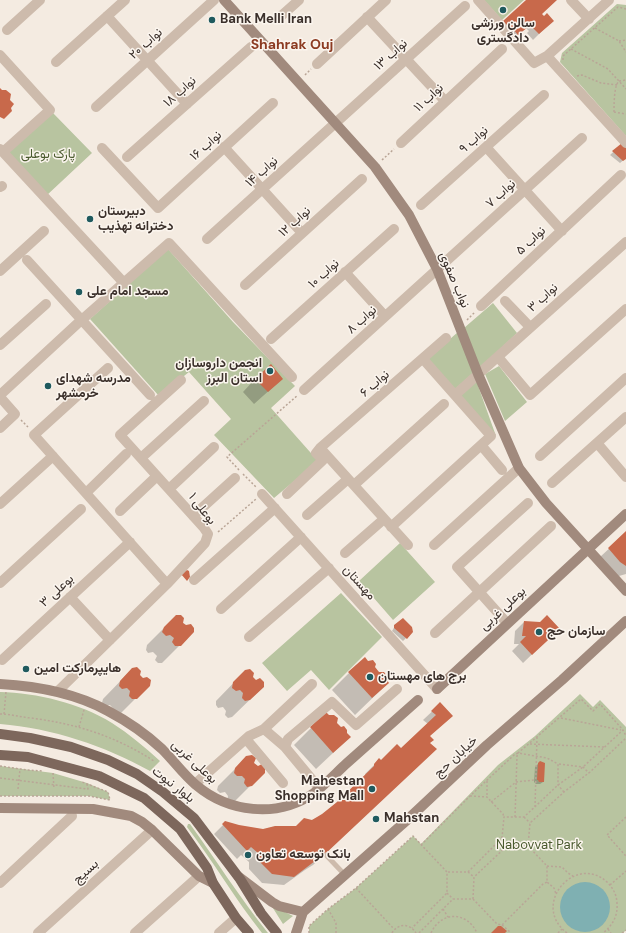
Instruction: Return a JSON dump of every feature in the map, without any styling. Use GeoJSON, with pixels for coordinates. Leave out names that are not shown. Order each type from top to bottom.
{"type":"FeatureCollection","features":[{"type":"Feature","properties":{"kind":"main road","name":"بلوار نبوت"},"geometry":{"type":"LineString","coordinates":[[0,734],[30,738],[71,747],[108,760],[137,774],[178,804],[194,818],[234,872],[261,913],[277,933]]}},
{"type":"Feature","properties":{"kind":"main road"},"geometry":{"type":"LineString","coordinates":[[0,755],[28,757],[99,776],[144,798],[180,829],[207,868],[213,883],[236,918],[249,933]]}},
{"type":"Feature","properties":{"kind":"main road"},"geometry":{"type":"LineString","coordinates":[[166,817],[171,819],[180,814],[178,804]]}},
{"type":"Feature","properties":{"kind":"main road"},"geometry":{"type":"LineString","coordinates":[[180,829],[179,824],[182,819],[188,817],[194,818]]}},
{"type":"Feature","properties":{"kind":"street"},"geometry":{"type":"LineString","coordinates":[[7,30],[40,0]]}},
{"type":"Feature","properties":{"kind":"street"},"geometry":{"type":"LineString","coordinates":[[56,62],[125,0]]}},
{"type":"Feature","properties":{"kind":"street","name":"نواب ۲۰"},"geometry":{"type":"LineString","coordinates":[[96,107],[214,0]]}},
{"type":"Feature","properties":{"kind":"street","name":"نواب صفوی"},"geometry":{"type":"LineString","coordinates":[[224,0],[375,167],[409,216],[437,269],[478,374],[519,468],[546,503],[587,550],[626,591]]}},
{"type":"Feature","properties":{"kind":"street"},"geometry":{"type":"LineString","coordinates":[[280,17],[300,0]]}},
{"type":"Feature","properties":{"kind":"street"},"geometry":{"type":"LineString","coordinates":[[317,64],[386,0]]}},
{"type":"Feature","properties":{"kind":"street"},"geometry":{"type":"LineString","coordinates":[[478,0],[534,63],[547,56],[610,0]]}},
{"type":"Feature","properties":{"kind":"street"},"geometry":{"type":"LineString","coordinates":[[576,2],[589,19]]}},
{"type":"Feature","properties":{"kind":"street","name":"نواب ۱۳"},"geometry":{"type":"LineString","coordinates":[[335,124],[465,6]]}},
{"type":"Feature","properties":{"kind":"street"},"geometry":{"type":"LineString","coordinates":[[108,16],[187,104]]}},
{"type":"Feature","properties":{"kind":"street"},"geometry":{"type":"LineString","coordinates":[[368,17],[445,101]]}},
{"type":"Feature","properties":{"kind":"street","name":"نواب ۱۸"},"geometry":{"type":"LineString","coordinates":[[128,157],[251,47]]}},
{"type":"Feature","properties":{"kind":"street","name":"نواب ۱۱"},"geometry":{"type":"LineString","coordinates":[[401,142],[502,49]]}},
{"type":"Feature","properties":{"kind":"street"},"geometry":{"type":"LineString","coordinates":[[0,55],[50,110],[1,151],[124,283]]}},
{"type":"Feature","properties":{"kind":"street"},"geometry":{"type":"LineString","coordinates":[[547,56],[626,143]]}},
{"type":"Feature","properties":{"kind":"street","name":"نواب ۹"},"geometry":{"type":"LineString","coordinates":[[421,205],[544,95]]}},
{"type":"Feature","properties":{"kind":"street","name":"نواب ۱۶"},"geometry":{"type":"LineString","coordinates":[[102,148],[158,208],[273,103]]}},
{"type":"Feature","properties":{"kind":"street","name":"نواب ۱۴"},"geometry":{"type":"LineString","coordinates":[[207,240],[335,124]]}},
{"type":"Feature","properties":{"kind":"street","name":"نواب ۷"},"geometry":{"type":"LineString","coordinates":[[437,269],[582,138]]}},
{"type":"Feature","properties":{"kind":"street"},"geometry":{"type":"LineString","coordinates":[[224,147],[302,233]]}},
{"type":"Feature","properties":{"kind":"street"},"geometry":{"type":"LineString","coordinates":[[486,147],[562,230]]}},
{"type":"Feature","properties":{"kind":"street","name":"نواب ۵"},"geometry":{"type":"LineString","coordinates":[[481,306],[621,175]]}},
{"type":"Feature","properties":{"kind":"street","name":"نواب ۱۲"},"geometry":{"type":"LineString","coordinates":[[245,285],[362,179]]}},
{"type":"Feature","properties":{"kind":"street","name":"نواب ۱۰"},"geometry":{"type":"LineString","coordinates":[[271,339],[394,228]]}},
{"type":"Feature","properties":{"kind":"street"},"geometry":{"type":"LineString","coordinates":[[0,271],[44,231]]}},
{"type":"Feature","properties":{"kind":"street","name":"نواب ۳"},"geometry":{"type":"LineString","coordinates":[[455,395],[626,242]]}},
{"type":"Feature","properties":{"kind":"street"},"geometry":{"type":"LineString","coordinates":[[0,428],[16,414],[0,396],[82,320],[169,243],[292,377]]}},
{"type":"Feature","properties":{"kind":"street"},"geometry":{"type":"LineString","coordinates":[[27,260],[150,395]]}},
{"type":"Feature","properties":{"kind":"street","name":"نواب ۸"},"geometry":{"type":"LineString","coordinates":[[304,390],[437,269]]}},
{"type":"Feature","properties":{"kind":"street"},"geometry":{"type":"LineString","coordinates":[[345,272],[385,316]]}},
{"type":"Feature","properties":{"kind":"street"},"geometry":{"type":"LineString","coordinates":[[505,301],[530,328]]}},
{"type":"Feature","properties":{"kind":"street"},"geometry":{"type":"LineString","coordinates":[[0,345],[46,304]]}},
{"type":"Feature","properties":{"kind":"street"},"geometry":{"type":"LineString","coordinates":[[498,357],[530,395],[626,309]]}},
{"type":"Feature","properties":{"kind":"street","name":"نواب ۶"},"geometry":{"type":"LineString","coordinates":[[320,448],[446,338]]}},
{"type":"Feature","properties":{"kind":"street"},"geometry":{"type":"LineString","coordinates":[[391,527],[491,436],[423,359]]}},
{"type":"Feature","properties":{"kind":"street"},"geometry":{"type":"LineString","coordinates":[[108,368],[34,435],[168,584]]}},
{"type":"Feature","properties":{"kind":"street"},"geometry":{"type":"LineString","coordinates":[[540,456],[626,378]]}},
{"type":"Feature","properties":{"kind":"street","name":"بوعلی ۱"},"geometry":{"type":"LineString","coordinates":[[58,691],[168,584],[205,543],[208,534],[204,528],[120,434],[181,380]]}},
{"type":"Feature","properties":{"kind":"street"},"geometry":{"type":"LineString","coordinates":[[141,458],[204,401]]}},
{"type":"Feature","properties":{"kind":"street"},"geometry":{"type":"LineString","coordinates":[[307,515],[351,482],[444,404]]}},
{"type":"Feature","properties":{"kind":"street"},"geometry":{"type":"LineString","coordinates":[[552,483],[626,417]]}},
{"type":"Feature","properties":{"kind":"street"},"geometry":{"type":"LineString","coordinates":[[597,443],[625,474]]}},
{"type":"Feature","properties":{"kind":"street"},"geometry":{"type":"LineString","coordinates":[[481,446],[502,470]]}},
{"type":"Feature","properties":{"kind":"street"},"geometry":{"type":"LineString","coordinates":[[169,489],[214,447]]}},
{"type":"Feature","properties":{"kind":"street"},"geometry":{"type":"LineString","coordinates":[[286,494],[323,460],[316,453],[320,448],[408,545]]}},
{"type":"Feature","properties":{"kind":"street"},"geometry":{"type":"LineString","coordinates":[[86,493],[126,454]]}},
{"type":"Feature","properties":{"kind":"street"},"geometry":{"type":"LineString","coordinates":[[0,504],[53,456]]}},
{"type":"Feature","properties":{"kind":"street"},"geometry":{"type":"LineString","coordinates":[[434,545],[519,468]]}},
{"type":"Feature","properties":{"kind":"street"},"geometry":{"type":"LineString","coordinates":[[120,511],[158,476]]}},
{"type":"Feature","properties":{"kind":"street"},"geometry":{"type":"LineString","coordinates":[[193,516],[235,478]]}},
{"type":"Feature","properties":{"kind":"street","name":"مهستان"},"geometry":{"type":"LineString","coordinates":[[262,494],[437,689]]}},
{"type":"Feature","properties":{"kind":"street"},"geometry":{"type":"LineString","coordinates":[[507,623],[457,567],[528,503]]}},
{"type":"Feature","properties":{"kind":"street"},"geometry":{"type":"LineString","coordinates":[[194,580],[275,508]]}},
{"type":"Feature","properties":{"kind":"street"},"geometry":{"type":"LineString","coordinates":[[1,580],[81,509]]}},
{"type":"Feature","properties":{"kind":"street","name":"بوعلی غربی"},"geometry":{"type":"LineString","coordinates":[[437,689],[626,514]]}},
{"type":"Feature","properties":{"kind":"street"},"geometry":{"type":"LineString","coordinates":[[345,553],[384,519]]}},
{"type":"Feature","properties":{"kind":"street"},"geometry":{"type":"LineString","coordinates":[[435,633],[551,526]]}},
{"type":"Feature","properties":{"kind":"street"},"geometry":{"type":"LineString","coordinates":[[221,609],[301,537]]}},
{"type":"Feature","properties":{"kind":"street","name":"بوعلی ۳"},"geometry":{"type":"LineString","coordinates":[[2,660],[130,542]]}},
{"type":"Feature","properties":{"kind":"street"},"geometry":{"type":"LineString","coordinates":[[249,637],[329,568]]}},
{"type":"Feature","properties":{"kind":"street"},"geometry":{"type":"LineString","coordinates":[[70,597],[110,640]]}},
{"type":"Feature","properties":{"kind":"street","name":"خیابان حج"},"geometry":{"type":"LineString","coordinates":[[303,912],[626,621]]}},
{"type":"Feature","properties":{"kind":"street"},"geometry":{"type":"LineString","coordinates":[[195,784],[246,739],[264,729],[312,684]]}},
{"type":"Feature","properties":{"kind":"street","name":"بوعلی غربی"},"geometry":{"type":"LineString","coordinates":[[3,688],[19,685],[58,691],[108,711],[132,726],[161,749],[195,784],[214,798],[232,805],[252,809],[274,809],[292,804],[313,793],[418,700]]}},
{"type":"Feature","properties":{"kind":"street"},"geometry":{"type":"LineString","coordinates":[[285,747],[288,739],[332,702],[356,725],[396,689]]}},
{"type":"Feature","properties":{"kind":"street"},"geometry":{"type":"LineString","coordinates":[[264,729],[285,747],[319,788]]}},
{"type":"Feature","properties":{"kind":"street"},"geometry":{"type":"LineString","coordinates":[[246,739],[283,783]]}},
{"type":"Feature","properties":{"kind":"street"},"geometry":{"type":"LineString","coordinates":[[0,808],[93,809],[131,816],[152,830],[199,876],[213,883]]}},
{"type":"Feature","properties":{"kind":"street"},"geometry":{"type":"LineString","coordinates":[[0,883],[72,816]]}},
{"type":"Feature","properties":{"kind":"street","name":"بسیج"},"geometry":{"type":"LineString","coordinates":[[38,933],[152,830]]}},
{"type":"Feature","properties":{"kind":"street"},"geometry":{"type":"LineString","coordinates":[[234,872],[272,902],[279,906],[303,912],[296,933]]}},
{"type":"Feature","properties":{"kind":"street"},"geometry":{"type":"LineString","coordinates":[[135,933],[199,876]]}},
{"type":"Feature","properties":{"kind":"street"},"geometry":{"type":"LineString","coordinates":[[219,933],[236,918]]}},
{"type":"Feature","properties":{"kind":"lane"},"geometry":{"type":"LineString","coordinates":[[326,855],[345,875]]}},
{"type":"Feature","properties":{"kind":"path"},"geometry":{"type":"LineString","coordinates":[[562,62],[563,56],[618,7],[626,9]]}},
{"type":"Feature","properties":{"kind":"path"},"geometry":{"type":"LineString","coordinates":[[594,28],[620,41],[626,52]]}},
{"type":"Feature","properties":{"kind":"path"},"geometry":{"type":"LineString","coordinates":[[620,41],[626,40]]}},
{"type":"Feature","properties":{"kind":"path"},"geometry":{"type":"LineString","coordinates":[[571,49],[608,69],[626,89]]}},
{"type":"Feature","properties":{"kind":"path"},"geometry":{"type":"LineString","coordinates":[[298,82],[317,64]]}},
{"type":"Feature","properties":{"kind":"path"},"geometry":{"type":"LineString","coordinates":[[580,82],[575,76],[582,75],[601,83],[616,85]]}},
{"type":"Feature","properties":{"kind":"path"},"geometry":{"type":"LineString","coordinates":[[611,115],[614,112],[616,85],[620,81],[626,80]]}},
{"type":"Feature","properties":{"kind":"path"},"geometry":{"type":"LineString","coordinates":[[614,112],[626,114]]}},
{"type":"Feature","properties":{"kind":"path"},"geometry":{"type":"LineString","coordinates":[[375,167],[401,142]]}},
{"type":"Feature","properties":{"kind":"path"},"geometry":{"type":"LineString","coordinates":[[460,326],[481,306]]}},
{"type":"Feature","properties":{"kind":"path"},"geometry":{"type":"LineString","coordinates":[[216,533],[262,494],[227,456],[304,390]]}},
{"type":"Feature","properties":{"kind":"path"},"geometry":{"type":"LineString","coordinates":[[16,414],[34,435]]}},
{"type":"Feature","properties":{"kind":"path"},"geometry":{"type":"LineString","coordinates":[[3,688],[4,714]]}},
{"type":"Feature","properties":{"kind":"path"},"geometry":{"type":"LineString","coordinates":[[421,845],[486,780],[514,755],[518,754],[561,718],[581,699],[593,711],[600,704],[623,730],[626,737],[589,773],[564,792],[530,823],[528,846]]}},
{"type":"Feature","properties":{"kind":"path"},"geometry":{"type":"LineString","coordinates":[[79,727],[84,710]]}},
{"type":"Feature","properties":{"kind":"path"},"geometry":{"type":"LineString","coordinates":[[0,714],[52,721],[79,727],[133,748],[154,761]]}},
{"type":"Feature","properties":{"kind":"path"},"geometry":{"type":"LineString","coordinates":[[561,718],[623,730]]}},
{"type":"Feature","properties":{"kind":"path"},"geometry":{"type":"LineString","coordinates":[[504,817],[524,817],[558,786],[583,767],[623,730]]}},
{"type":"Feature","properties":{"kind":"path"},"geometry":{"type":"LineString","coordinates":[[534,807],[538,737]]}},
{"type":"Feature","properties":{"kind":"path"},"geometry":{"type":"LineString","coordinates":[[530,744],[605,747]]}},
{"type":"Feature","properties":{"kind":"path"},"geometry":{"type":"LineString","coordinates":[[518,754],[547,758],[558,764],[583,767],[589,773]]}},
{"type":"Feature","properties":{"kind":"path"},"geometry":{"type":"LineString","coordinates":[[515,817],[518,754]]}},
{"type":"Feature","properties":{"kind":"path"},"geometry":{"type":"LineString","coordinates":[[558,764],[558,786],[564,792]]}},
{"type":"Feature","properties":{"kind":"path"},"geometry":{"type":"LineString","coordinates":[[0,766],[53,773],[54,789]]}},
{"type":"Feature","properties":{"kind":"path"},"geometry":{"type":"LineString","coordinates":[[18,789],[20,769]]}},
{"type":"Feature","properties":{"kind":"path"},"geometry":{"type":"LineString","coordinates":[[0,778],[88,789],[87,783]]}},
{"type":"Feature","properties":{"kind":"path"},"geometry":{"type":"LineString","coordinates":[[468,872],[502,838],[504,817],[487,797],[486,780]]}},
{"type":"Feature","properties":{"kind":"path"},"geometry":{"type":"LineString","coordinates":[[491,802],[516,782],[535,780]]}},
{"type":"Feature","properties":{"kind":"path"},"geometry":{"type":"LineString","coordinates":[[0,796],[89,796],[110,800],[108,792],[80,781]]}},
{"type":"Feature","properties":{"kind":"path"},"geometry":{"type":"LineString","coordinates":[[470,796],[487,797]]}},
{"type":"Feature","properties":{"kind":"path"},"geometry":{"type":"LineString","coordinates":[[524,817],[530,823]]}},
{"type":"Feature","properties":{"kind":"path"},"geometry":{"type":"LineString","coordinates":[[626,817],[607,835],[626,856]]}},
{"type":"Feature","properties":{"kind":"path"},"geometry":{"type":"LineString","coordinates":[[310,933],[309,926],[328,908],[356,888],[413,836],[447,872],[447,893],[453,899],[473,899],[497,924],[502,924],[510,932],[508,933]]}},
{"type":"Feature","properties":{"kind":"path"},"geometry":{"type":"LineString","coordinates":[[502,838],[508,845]]}},
{"type":"Feature","properties":{"kind":"path"},"geometry":{"type":"LineString","coordinates":[[473,899],[474,877],[508,845],[528,846],[546,866],[547,882],[554,888],[556,894]]}},
{"type":"Feature","properties":{"kind":"path"},"geometry":{"type":"LineString","coordinates":[[546,866],[562,867],[573,876]]}},
{"type":"Feature","properties":{"kind":"path"},"geometry":{"type":"LineString","coordinates":[[610,886],[626,871]]}},
{"type":"Feature","properties":{"kind":"path"},"geometry":{"type":"LineString","coordinates":[[447,872],[468,872],[474,877]]}},
{"type":"Feature","properties":{"kind":"path"},"geometry":{"type":"LineString","coordinates":[[567,933],[556,921],[553,911],[556,894],[563,883],[573,876],[591,874],[605,880],[616,896],[618,908],[616,916],[613,923],[603,933]]}},
{"type":"Feature","properties":{"kind":"path"},"geometry":{"type":"LineString","coordinates":[[502,924],[543,884],[547,882]]}},
{"type":"Feature","properties":{"kind":"path"},"geometry":{"type":"LineString","coordinates":[[356,888],[394,929]]}},
{"type":"Feature","properties":{"kind":"path"},"geometry":{"type":"LineString","coordinates":[[412,928],[447,893]]}},
{"type":"Feature","properties":{"kind":"path"},"geometry":{"type":"LineString","coordinates":[[392,933],[394,929],[403,925],[412,928],[417,933],[453,899]]}},
{"type":"Feature","properties":{"kind":"path"},"geometry":{"type":"LineString","coordinates":[[328,908],[336,923],[336,933]]}},
{"type":"Feature","properties":{"kind":"path"},"geometry":{"type":"LineString","coordinates":[[443,909],[448,917]]}},
{"type":"Feature","properties":{"kind":"path"},"geometry":{"type":"LineString","coordinates":[[431,933],[435,925],[441,920],[455,916],[463,918],[469,922],[477,933]]}},
{"type":"Feature","properties":{"kind":"path"},"geometry":{"type":"LineString","coordinates":[[558,933],[562,929]]}},
{"type":"Feature","properties":{"kind":"path"},"geometry":{"type":"LineString","coordinates":[[608,929],[611,933]]}},
{"type":"Feature","properties":{"kind":"path"},"geometry":{"type":"LineString","coordinates":[[622,933],[626,930]]}},
{"type":"Feature","properties":{"kind":"green space","name":"سالن ورزشی دادگستری"},"geometry":{"type":"Polygon","coordinates":[[[484,0],[524,0],[502,20],[484,0]]]}},
{"type":"Feature","properties":{"kind":"green space"},"geometry":{"type":"Polygon","coordinates":[[[617,4],[626,5],[626,136],[560,62],[562,53],[617,4]]]}},
{"type":"Feature","properties":{"kind":"green space","name":"پارک بوعلی"},"geometry":{"type":"Polygon","coordinates":[[[53,113],[92,153],[46,196],[8,153],[53,113]]]}},
{"type":"Feature","properties":{"kind":"green space"},"geometry":{"type":"Polygon","coordinates":[[[168,249],[233,322],[295,386],[271,408],[318,461],[274,498],[214,435],[231,419],[189,372],[159,396],[90,319],[168,249]]]}},
{"type":"Feature","properties":{"kind":"green space"},"geometry":{"type":"Polygon","coordinates":[[[493,303],[517,333],[480,368],[464,328],[493,303]]]}},
{"type":"Feature","properties":{"kind":"green space"},"geometry":{"type":"Polygon","coordinates":[[[458,332],[473,373],[454,390],[426,360],[458,332]]]}},
{"type":"Feature","properties":{"kind":"green space"},"geometry":{"type":"Polygon","coordinates":[[[499,366],[527,402],[505,421],[485,374],[499,366]]]}},
{"type":"Feature","properties":{"kind":"green space"},"geometry":{"type":"Polygon","coordinates":[[[476,380],[496,436],[459,395],[476,380]]]}},
{"type":"Feature","properties":{"kind":"green space"},"geometry":{"type":"Polygon","coordinates":[[[400,543],[435,582],[393,620],[359,581],[400,543]]]}},
{"type":"Feature","properties":{"kind":"green space"},"geometry":{"type":"Polygon","coordinates":[[[341,593],[382,637],[329,690],[311,670],[287,691],[262,663],[341,593]]]}},
{"type":"Feature","properties":{"kind":"green space"},"geometry":{"type":"Polygon","coordinates":[[[0,692],[29,694],[58,700],[100,716],[137,741],[160,761],[150,771],[115,754],[78,740],[20,726],[0,724],[0,692]]]}},
{"type":"Feature","properties":{"kind":"green space","name":"Nabovvat Park"},"geometry":{"type":"Polygon","coordinates":[[[580,694],[593,707],[600,700],[626,727],[626,930],[623,933],[309,933],[309,926],[328,909],[356,888],[413,836],[421,844],[498,765],[535,736],[580,694]]]}},
{"type":"Feature","properties":{"kind":"green space"},"geometry":{"type":"Polygon","coordinates":[[[0,766],[53,773],[87,783],[108,792],[110,800],[89,796],[0,796],[0,766]]]}},
{"type":"Feature","properties":{"kind":"green space"},"geometry":{"type":"Polygon","coordinates":[[[188,824],[190,824],[268,933],[262,933],[252,920],[187,827],[188,824]]]}},
{"type":"Feature","properties":{"kind":"green space"},"geometry":{"type":"Polygon","coordinates":[[[271,905],[293,916],[283,924],[271,905]]]}},
{"type":"Feature","properties":{"kind":"water"},"geometry":{"type":"Polygon","coordinates":[[[585,882],[595,884],[603,889],[608,897],[610,907],[608,917],[603,925],[595,930],[585,932],[575,930],[567,925],[562,917],[560,907],[562,897],[567,889],[575,884],[585,882]]]}},
{"type":"Feature","properties":{"kind":"building"},"geometry":{"type":"Polygon","coordinates":[[[526,0],[557,0],[542,14],[544,16],[547,13],[554,21],[539,34],[532,27],[534,25],[533,23],[518,35],[513,29],[511,31],[503,21],[526,0]]]}},
{"type":"Feature","properties":{"kind":"building"},"geometry":{"type":"Polygon","coordinates":[[[0,88],[11,94],[10,100],[14,104],[11,108],[12,111],[4,119],[0,117],[0,88]]]}},
{"type":"Feature","properties":{"kind":"building"},"geometry":{"type":"Polygon","coordinates":[[[622,143],[626,148],[626,159],[623,161],[612,151],[622,143]]]}},
{"type":"Feature","properties":{"kind":"building","name":"انجمن داروسازان استان البرز"},"geometry":{"type":"Polygon","coordinates":[[[271,364],[283,379],[268,392],[255,379],[271,364]]]}},
{"type":"Feature","properties":{"kind":"building"},"geometry":{"type":"Polygon","coordinates":[[[626,531],[626,566],[620,562],[608,548],[626,531]]]}},
{"type":"Feature","properties":{"kind":"building"},"geometry":{"type":"Polygon","coordinates":[[[187,570],[189,571],[190,577],[187,581],[181,574],[187,570]]]}},
{"type":"Feature","properties":{"kind":"building"},"geometry":{"type":"Polygon","coordinates":[[[176,615],[181,615],[184,618],[183,623],[186,625],[191,624],[194,628],[194,632],[181,646],[175,646],[172,642],[174,638],[170,635],[166,636],[162,632],[164,627],[176,615]]]}},
{"type":"Feature","properties":{"kind":"building","name":"سازمان حج"},"geometry":{"type":"Polygon","coordinates":[[[547,615],[560,629],[532,655],[520,642],[526,636],[522,636],[524,621],[540,622],[547,615]]]}},
{"type":"Feature","properties":{"kind":"building"},"geometry":{"type":"Polygon","coordinates":[[[403,618],[412,627],[413,632],[407,639],[394,628],[394,625],[403,618]]]}},
{"type":"Feature","properties":{"kind":"building","name":"برج های مهستان"},"geometry":{"type":"Polygon","coordinates":[[[365,657],[368,661],[373,660],[376,664],[375,667],[379,672],[384,672],[387,676],[386,679],[389,683],[372,698],[348,672],[365,657]]]}},
{"type":"Feature","properties":{"kind":"building"},"geometry":{"type":"Polygon","coordinates":[[[137,667],[141,671],[140,675],[143,678],[147,677],[151,680],[150,686],[137,699],[132,699],[129,696],[130,691],[127,688],[122,689],[119,686],[120,681],[132,668],[137,667]]]}},
{"type":"Feature","properties":{"kind":"building"},"geometry":{"type":"Polygon","coordinates":[[[250,669],[254,673],[253,677],[256,680],[260,678],[264,682],[264,687],[250,700],[245,701],[242,698],[243,693],[240,690],[236,691],[232,688],[233,682],[245,670],[250,669]]]}},
{"type":"Feature","properties":{"kind":"building","name":"Mahestan Shopping Mall"},"geometry":{"type":"Polygon","coordinates":[[[440,702],[453,716],[430,736],[434,740],[430,743],[437,749],[323,856],[294,877],[272,874],[257,859],[258,853],[251,847],[247,851],[222,824],[225,821],[263,829],[275,826],[296,826],[304,818],[312,820],[337,802],[374,766],[379,758],[381,760],[397,744],[401,748],[436,715],[431,711],[440,702]]]}},
{"type":"Feature","properties":{"kind":"building"},"geometry":{"type":"Polygon","coordinates":[[[326,712],[329,715],[334,715],[338,718],[337,723],[341,727],[344,726],[347,733],[351,737],[333,753],[310,727],[326,712]]]}},
{"type":"Feature","properties":{"kind":"building"},"geometry":{"type":"Polygon","coordinates":[[[252,755],[256,758],[254,763],[258,766],[262,764],[265,768],[265,773],[252,786],[247,787],[244,783],[245,779],[234,773],[235,768],[246,756],[252,755]]]}},
{"type":"Feature","properties":{"kind":"building"},"geometry":{"type":"Polygon","coordinates":[[[540,761],[545,763],[544,782],[539,782],[537,780],[538,763],[540,761]]]}},
{"type":"Feature","properties":{"kind":"building"},"geometry":{"type":"Polygon","coordinates":[[[498,926],[501,926],[507,931],[505,933],[491,933],[498,926]]]}},
{"type":"Feature","properties":{"kind":"place","name":"سالن ورزشی دادگستری"},"geometry":{"type":"Point","coordinates":[503,10]}},
{"type":"Feature","properties":{"kind":"place","name":"Bank Melli Iran"},"geometry":{"type":"Point","coordinates":[212,20]}},
{"type":"Feature","properties":{"kind":"place","name":"دبیرستان دخترانه تهذیب"},"geometry":{"type":"Point","coordinates":[90,219]}},
{"type":"Feature","properties":{"kind":"place","name":"مسجد امام علی"},"geometry":{"type":"Point","coordinates":[79,292]}},
{"type":"Feature","properties":{"kind":"place","name":"انجمن داروسازان استان البرز"},"geometry":{"type":"Point","coordinates":[270,371]}},
{"type":"Feature","properties":{"kind":"place","name":"مدرسه شهدای خرمشهر"},"geometry":{"type":"Point","coordinates":[48,386]}},
{"type":"Feature","properties":{"kind":"place","name":"سازمان حج"},"geometry":{"type":"Point","coordinates":[539,632]}},
{"type":"Feature","properties":{"kind":"place","name":"هایپرمارکت امین"},"geometry":{"type":"Point","coordinates":[26,669]}},
{"type":"Feature","properties":{"kind":"place","name":"برج های مهستان"},"geometry":{"type":"Point","coordinates":[370,677]}},
{"type":"Feature","properties":{"kind":"place","name":"Mahestan Shopping Mall"},"geometry":{"type":"Point","coordinates":[372,789]}},
{"type":"Feature","properties":{"kind":"place","name":"Mahstan"},"geometry":{"type":"Point","coordinates":[376,819]}},
{"type":"Feature","properties":{"kind":"place","name":"بانک توسعه تعاون"},"geometry":{"type":"Point","coordinates":[248,855]}},
{"type":"Feature","properties":{"kind":"district","name":"Shahrak Ouj"},"geometry":{"type":"Point","coordinates":[292,45]}}]}
